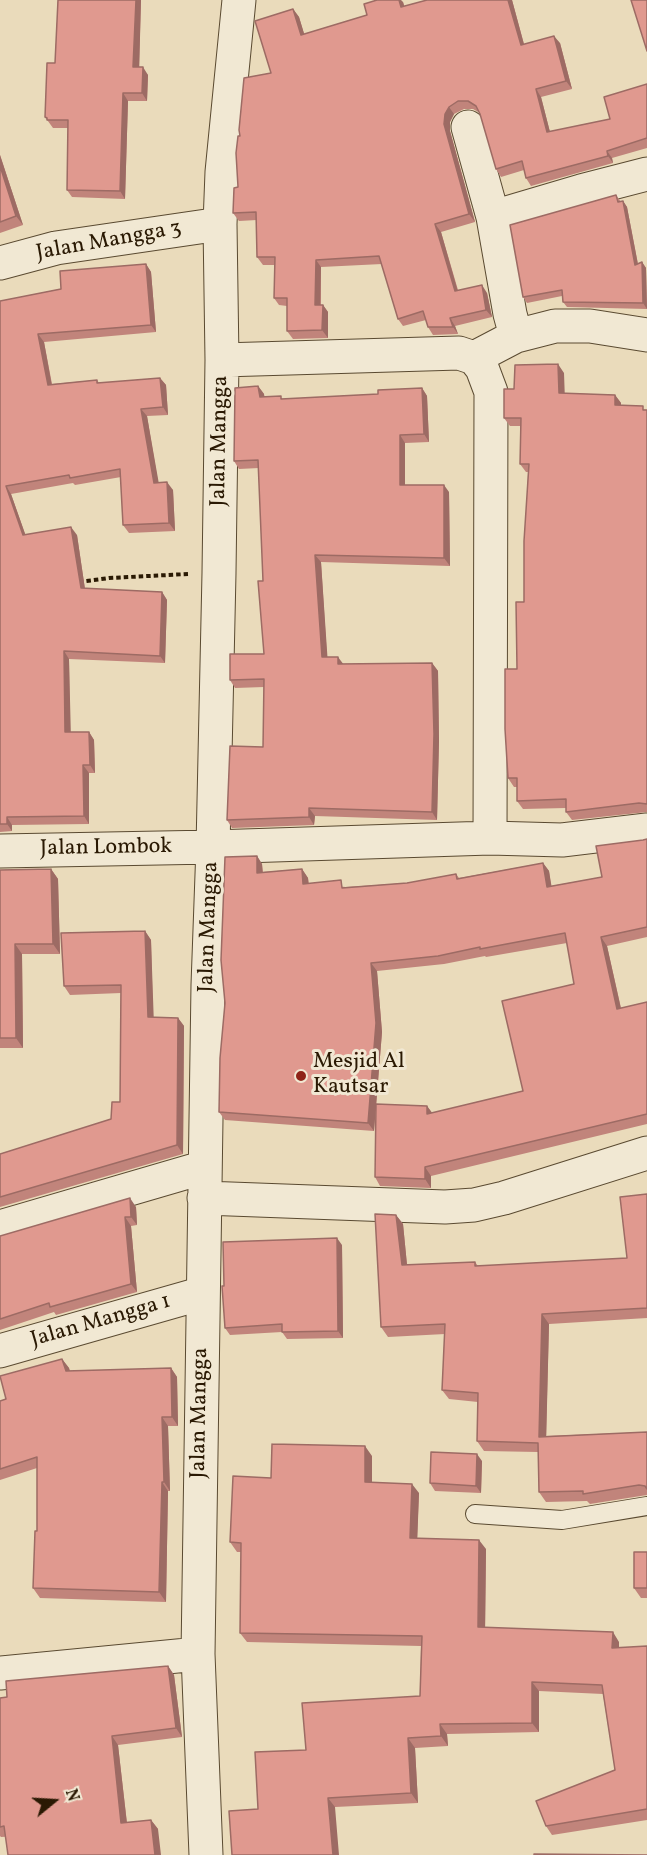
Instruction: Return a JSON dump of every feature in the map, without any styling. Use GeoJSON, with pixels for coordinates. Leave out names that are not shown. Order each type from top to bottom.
{"type":"FeatureCollection","features":[{"type":"Feature","properties":{"kind":"street","name":"Jalan Mangga"},"geometry":{"type":"LineString","coordinates":[[206,1855],[198,1654],[208,998],[219,573],[222,360],[220,224],[223,161],[239,0]]}},
{"type":"Feature","properties":{"kind":"street"},"geometry":{"type":"LineString","coordinates":[[468,127],[493,217],[516,336]]}},
{"type":"Feature","properties":{"kind":"street"},"geometry":{"type":"LineString","coordinates":[[493,217],[647,174]]}},
{"type":"Feature","properties":{"kind":"street","name":"Jalan Mangga 3"},"geometry":{"type":"LineString","coordinates":[[0,263],[56,248],[220,224]]}},
{"type":"Feature","properties":{"kind":"street"},"geometry":{"type":"LineString","coordinates":[[474,358],[516,336],[555,326],[590,326],[647,335]]}},
{"type":"Feature","properties":{"kind":"street"},"geometry":{"type":"LineString","coordinates":[[222,360],[459,353],[474,358],[482,368],[491,392],[490,838]]}},
{"type":"Feature","properties":{"kind":"street","name":"Jalan Lombok"},"geometry":{"type":"LineString","coordinates":[[0,851],[490,838],[562,840],[647,830]]}},
{"type":"Feature","properties":{"kind":"street"},"geometry":{"type":"LineString","coordinates":[[0,1227],[205,1182],[445,1207],[474,1205],[504,1198],[647,1153]]}},
{"type":"Feature","properties":{"kind":"street","name":"Jalan Mangga 1"},"geometry":{"type":"LineString","coordinates":[[0,1351],[203,1293]]}},
{"type":"Feature","properties":{"kind":"street"},"geometry":{"type":"LineString","coordinates":[[0,1673],[198,1654]]}},
{"type":"Feature","properties":{"kind":"lane"},"geometry":{"type":"LineString","coordinates":[[474,1514],[562,1520],[647,1506]]}},
{"type":"Feature","properties":{"kind":"path"},"geometry":{"type":"LineString","coordinates":[[76,583],[108,578],[219,573]]}},
{"type":"Feature","properties":{"kind":"building"},"geometry":{"type":"Polygon","coordinates":[[[58,0],[136,0],[133,67],[143,67],[142,93],[123,93],[120,191],[67,190],[68,120],[47,120],[45,117],[47,63],[55,63],[58,0]]]}},
{"type":"Feature","properties":{"kind":"building"},"geometry":{"type":"Polygon","coordinates":[[[377,0],[399,0],[401,7],[427,0],[508,0],[521,45],[554,36],[566,81],[536,89],[547,132],[610,119],[604,97],[647,84],[647,138],[607,151],[608,156],[526,178],[522,161],[496,169],[476,106],[468,101],[458,101],[449,107],[445,114],[444,124],[469,214],[435,224],[455,291],[482,285],[486,310],[450,318],[453,327],[428,327],[423,311],[398,319],[379,256],[316,260],[315,305],[323,305],[322,330],[287,331],[287,298],[274,298],[275,257],[257,257],[256,212],[233,213],[234,188],[238,187],[236,153],[238,136],[240,136],[244,78],[271,73],[255,21],[293,9],[301,35],[367,15],[364,4],[377,0]]]}},
{"type":"Feature","properties":{"kind":"building"},"geometry":{"type":"Polygon","coordinates":[[[631,0],[647,0],[647,51],[631,0]]]}},
{"type":"Feature","properties":{"kind":"building"},"geometry":{"type":"Polygon","coordinates":[[[0,166],[16,216],[0,222],[0,166]]]}},
{"type":"Feature","properties":{"kind":"building"},"geometry":{"type":"Polygon","coordinates":[[[616,195],[618,202],[623,201],[635,265],[642,262],[643,303],[563,302],[562,290],[523,297],[510,225],[616,195]]]}},
{"type":"Feature","properties":{"kind":"building"},"geometry":{"type":"Polygon","coordinates":[[[146,264],[151,325],[38,334],[48,385],[97,380],[97,383],[160,378],[163,407],[141,409],[154,483],[167,482],[169,523],[123,525],[120,469],[6,486],[23,535],[71,527],[81,588],[162,592],[160,656],[64,651],[65,732],[89,732],[90,765],[83,765],[84,816],[7,817],[7,824],[0,824],[0,301],[61,289],[60,271],[146,264]]]}},
{"type":"Feature","properties":{"kind":"building"},"geometry":{"type":"Polygon","coordinates":[[[558,364],[559,393],[615,395],[615,405],[643,406],[643,410],[647,410],[647,804],[566,812],[566,799],[517,801],[517,778],[508,778],[505,669],[517,669],[516,602],[524,602],[524,541],[529,464],[520,464],[521,418],[504,418],[504,389],[514,389],[515,365],[558,364]]]}},
{"type":"Feature","properties":{"kind":"building"},"geometry":{"type":"Polygon","coordinates":[[[258,386],[260,397],[281,396],[281,399],[378,394],[378,390],[422,388],[424,434],[400,435],[400,485],[444,485],[444,558],[315,555],[322,657],[338,657],[338,664],[432,663],[434,734],[432,812],[309,808],[309,817],[227,820],[230,746],[263,747],[264,679],[230,680],[230,654],[264,654],[258,581],[263,581],[258,460],[234,461],[235,388],[258,386]]]}},
{"type":"Feature","properties":{"kind":"building"},"geometry":{"type":"Polygon","coordinates":[[[647,839],[647,927],[601,937],[617,1009],[647,1002],[647,1114],[425,1167],[425,1179],[375,1177],[376,1104],[427,1106],[427,1114],[523,1091],[502,1001],[574,984],[565,933],[438,956],[371,963],[376,1023],[368,1123],[219,1112],[220,1058],[225,1003],[221,960],[225,857],[257,856],[257,873],[302,869],[303,884],[341,880],[342,888],[407,883],[456,874],[457,879],[543,863],[547,887],[602,877],[596,846],[647,839]]]}},
{"type":"Feature","properties":{"kind":"building"},"geometry":{"type":"Polygon","coordinates":[[[51,869],[53,944],[15,944],[16,1038],[0,1038],[0,870],[51,869]]]}},
{"type":"Feature","properties":{"kind":"building"},"geometry":{"type":"Polygon","coordinates":[[[145,931],[148,1017],[178,1018],[177,1145],[0,1197],[0,1154],[111,1119],[112,1102],[120,1102],[121,985],[64,986],[61,933],[145,931]]]}},
{"type":"Feature","properties":{"kind":"building"},"geometry":{"type":"Polygon","coordinates":[[[647,1194],[647,1308],[542,1314],[539,1437],[647,1432],[647,1489],[639,1485],[583,1494],[583,1491],[539,1492],[538,1443],[477,1441],[478,1393],[442,1390],[445,1324],[381,1327],[375,1214],[396,1215],[402,1265],[475,1262],[475,1266],[627,1258],[620,1197],[647,1194]]]}},
{"type":"Feature","properties":{"kind":"building"},"geometry":{"type":"Polygon","coordinates":[[[130,1198],[131,1217],[125,1217],[131,1284],[50,1307],[49,1303],[0,1319],[0,1236],[130,1198]]]}},
{"type":"Feature","properties":{"kind":"building"},"geometry":{"type":"Polygon","coordinates":[[[337,1238],[338,1331],[282,1332],[282,1324],[225,1328],[222,1286],[224,1286],[223,1242],[337,1238]]]}},
{"type":"Feature","properties":{"kind":"building"},"geometry":{"type":"Polygon","coordinates":[[[62,1359],[66,1371],[171,1368],[172,1417],[162,1417],[164,1482],[162,1482],[159,1592],[33,1588],[35,1531],[37,1531],[37,1457],[0,1469],[0,1401],[6,1399],[0,1376],[62,1359]]]}},
{"type":"Feature","properties":{"kind":"building"},"geometry":{"type":"Polygon","coordinates":[[[272,1444],[365,1446],[365,1482],[412,1484],[410,1538],[479,1540],[478,1627],[613,1632],[612,1648],[647,1646],[647,1809],[546,1826],[536,1801],[615,1770],[602,1685],[532,1682],[532,1723],[440,1724],[441,1736],[408,1738],[411,1793],[328,1798],[333,1855],[232,1855],[229,1811],[258,1809],[255,1752],[306,1750],[302,1703],[420,1696],[422,1636],[240,1633],[241,1543],[230,1542],[233,1476],[271,1478],[272,1444]]]}},
{"type":"Feature","properties":{"kind":"building"},"geometry":{"type":"Polygon","coordinates":[[[431,1452],[477,1454],[476,1486],[430,1483],[431,1452]]]}},
{"type":"Feature","properties":{"kind":"building"},"geometry":{"type":"Polygon","coordinates":[[[634,1552],[647,1552],[647,1588],[634,1588],[634,1552]]]}},
{"type":"Feature","properties":{"kind":"building"},"geometry":{"type":"Polygon","coordinates":[[[168,1666],[176,1728],[112,1736],[121,1823],[151,1820],[155,1855],[8,1855],[4,1826],[0,1827],[0,1698],[7,1697],[6,1681],[168,1666]]]}},
{"type":"Feature","properties":{"kind":"building"},"geometry":{"type":"Polygon","coordinates":[[[534,1854],[647,1855],[534,1855],[534,1854]]]}},
{"type":"Feature","properties":{"kind":"place","name":"Mesjid Al Kautsar"},"geometry":{"type":"Point","coordinates":[301,1076]}}]}
